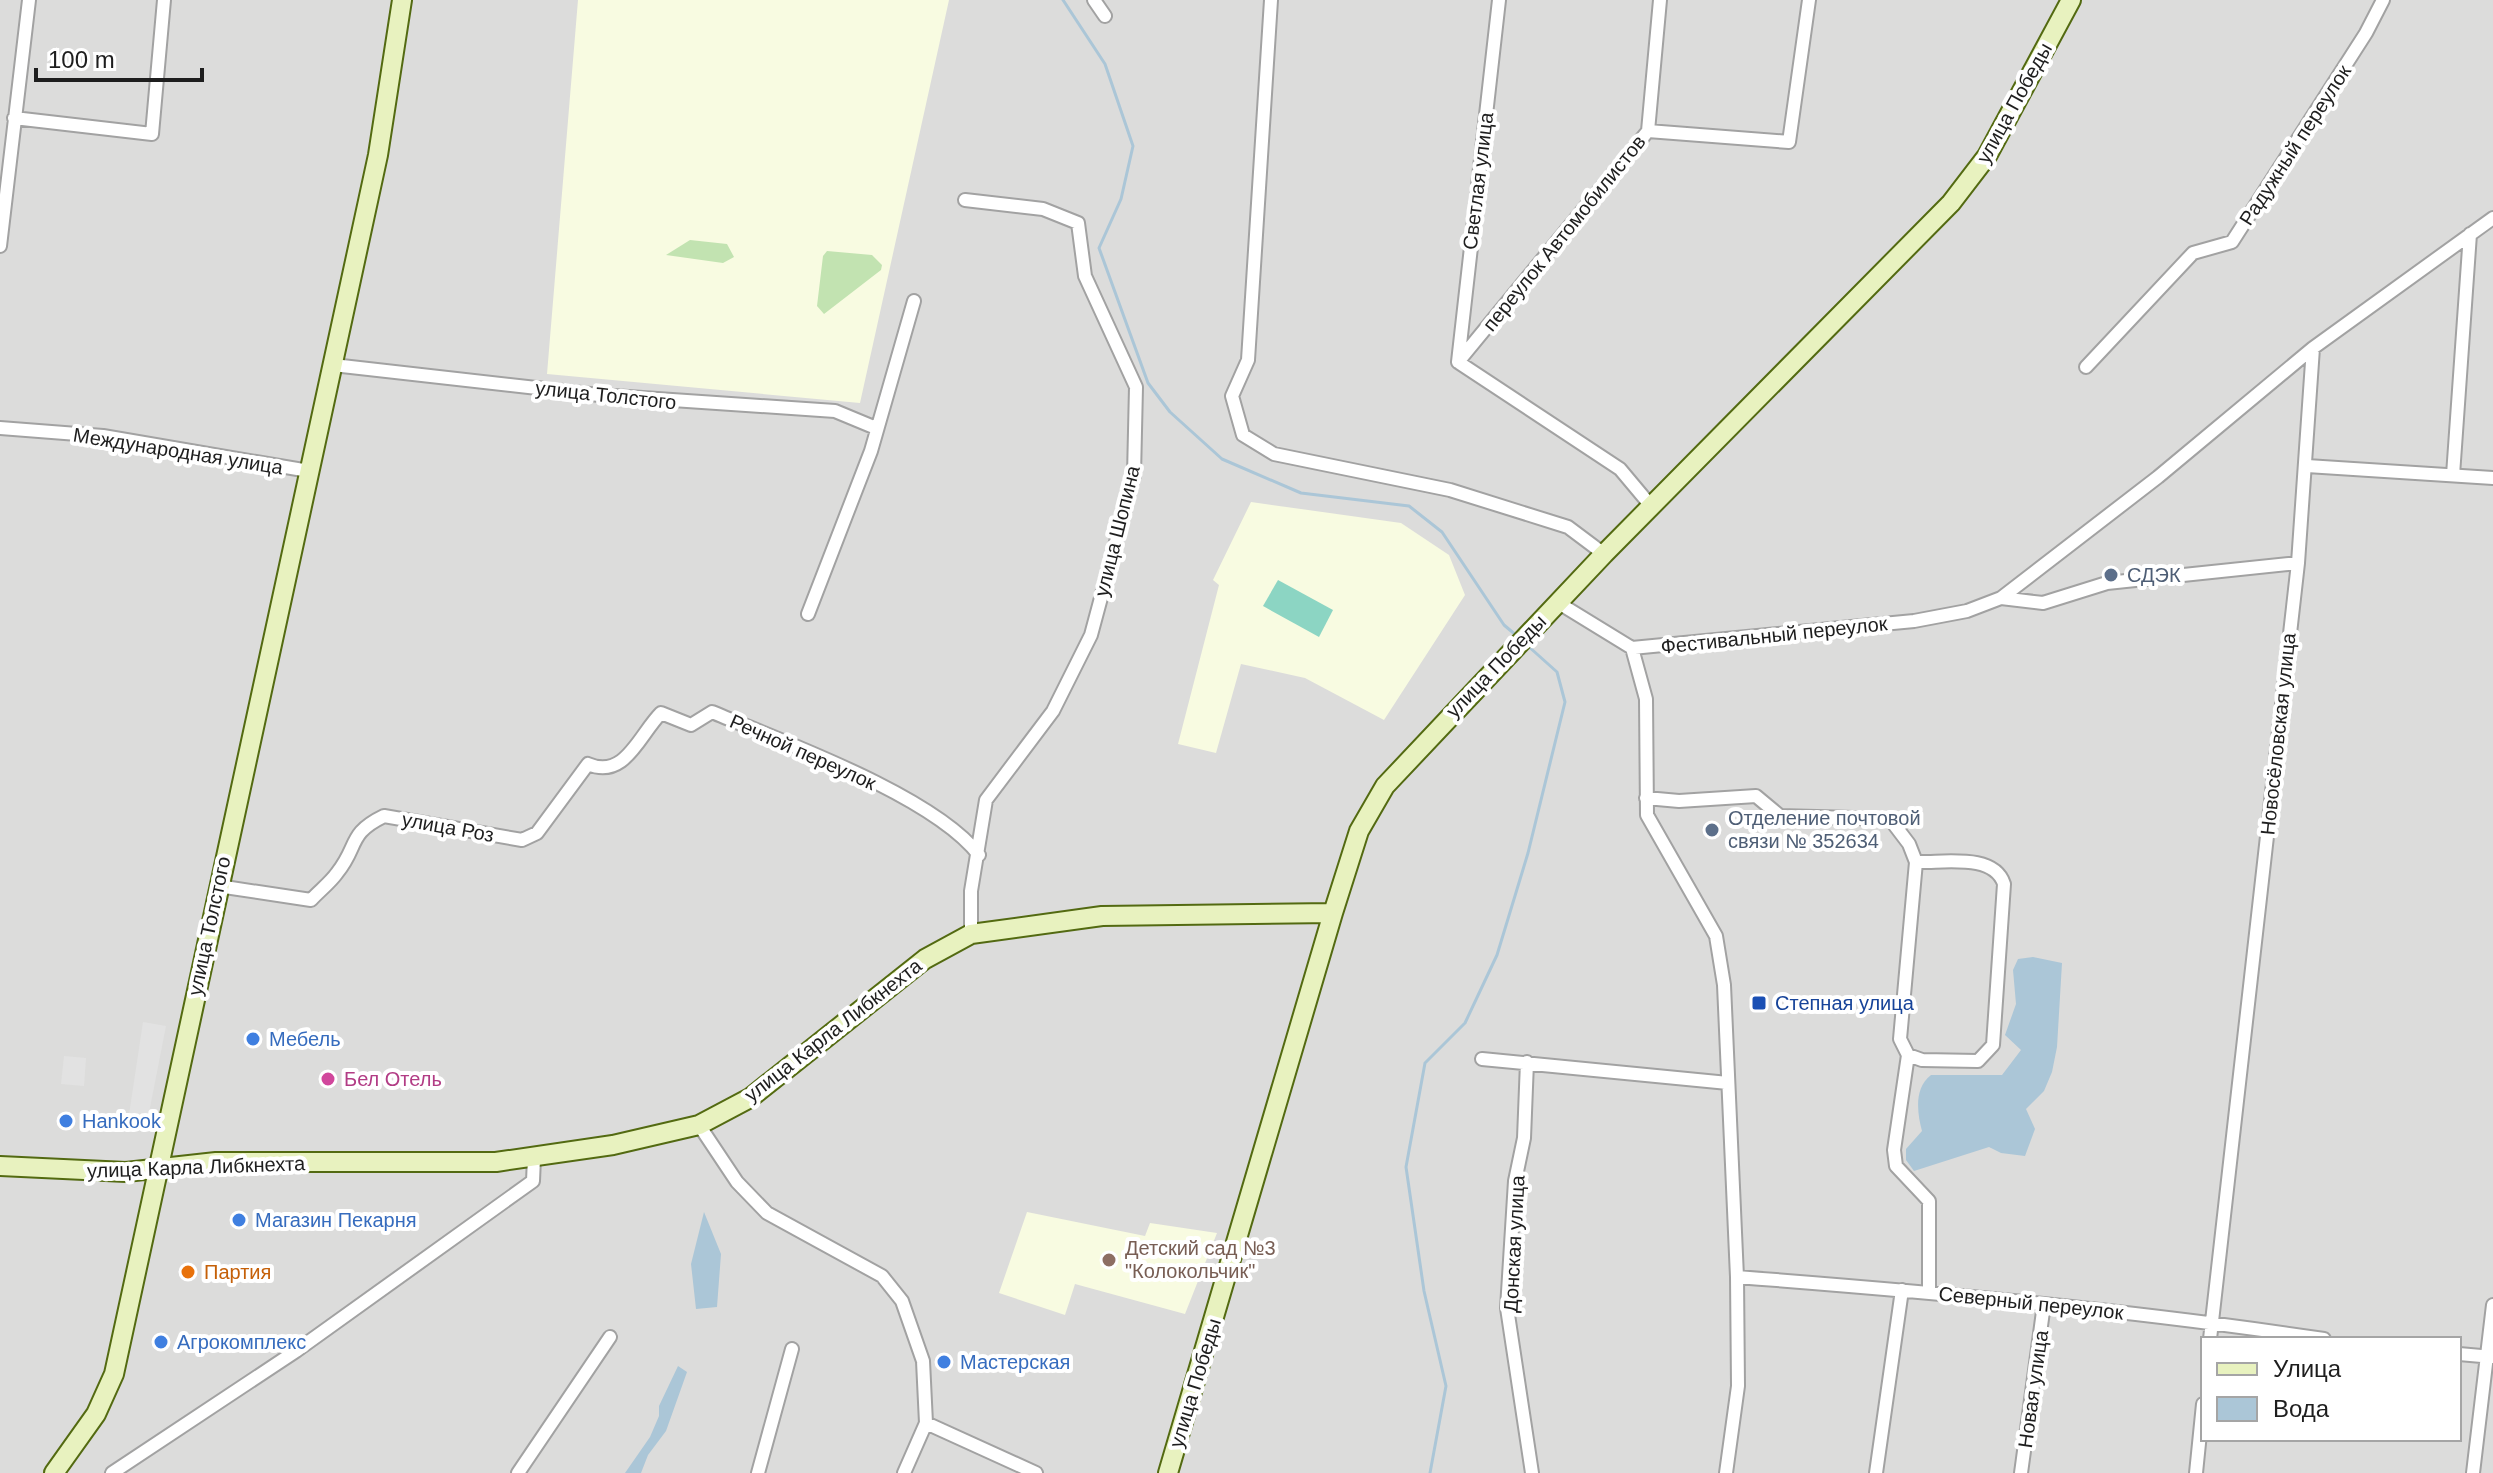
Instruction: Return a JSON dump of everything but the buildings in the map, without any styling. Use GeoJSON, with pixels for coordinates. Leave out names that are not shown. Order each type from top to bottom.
{"type":"FeatureCollection","features":[{"type":"Feature","properties":{"kind":"street"},"geometry":{"type":"LineString","coordinates":[[0,246],[29,0]]}},
{"type":"Feature","properties":{"kind":"street"},"geometry":{"type":"LineString","coordinates":[[14,118],[152,134],[164,0]]}},
{"type":"Feature","properties":{"kind":"street","name":"улица Толстого"},"geometry":{"type":"LineString","coordinates":[[54,1473],[96,1414],[114,1374],[381,140],[402,0]]}},
{"type":"Feature","properties":{"kind":"street"},"geometry":{"type":"LineString","coordinates":[[1094,0],[1105,16]]}},
{"type":"Feature","properties":{"kind":"street"},"geometry":{"type":"LineString","coordinates":[[1271,0],[1248,360],[1232,396],[1243,435],[1274,454],[1450,490],[1568,527],[1604,554]]}},
{"type":"Feature","properties":{"kind":"street","name":"Светлая улица"},"geometry":{"type":"LineString","coordinates":[[1458,362],[1499,0]]}},
{"type":"Feature","properties":{"kind":"street","name":"переулок Автомобилистов"},"geometry":{"type":"LineString","coordinates":[[1458,362],[1648,131],[1660,0]]}},
{"type":"Feature","properties":{"kind":"street"},"geometry":{"type":"LineString","coordinates":[[1648,131],[1789,142],[1809,0]]}},
{"type":"Feature","properties":{"kind":"street","name":"улица Победы"},"geometry":{"type":"LineString","coordinates":[[1168,1473],[1333,913],[1359,831],[1385,786],[1532,627],[1951,203],[1987,156],[2071,0]]}},
{"type":"Feature","properties":{"kind":"street","name":"Радужный переулок"},"geometry":{"type":"LineString","coordinates":[[2086,367],[2193,253],[2232,242],[2366,33],[2383,0]]}},
{"type":"Feature","properties":{"kind":"street","name":"улица Шопина"},"geometry":{"type":"LineString","coordinates":[[965,200],[1043,209],[1078,223],[1085,276],[1136,387],[1134,475],[1091,635],[1053,711],[986,800],[971,891],[971,934]]}},
{"type":"Feature","properties":{"kind":"street"},"geometry":{"type":"LineString","coordinates":[[2313,348],[2493,218]]}},
{"type":"Feature","properties":{"kind":"street"},"geometry":{"type":"LineString","coordinates":[[2453,475],[2470,234]]}},
{"type":"Feature","properties":{"kind":"street"},"geometry":{"type":"LineString","coordinates":[[808,614],[871,451],[914,301]]}},
{"type":"Feature","properties":{"kind":"street","name":"Новосёловская улица"},"geometry":{"type":"LineString","coordinates":[[2210,1337],[2298,563],[2313,348]]}},
{"type":"Feature","properties":{"kind":"street","name":"Фестивальный переулок"},"geometry":{"type":"LineString","coordinates":[[1557,602],[1632,648],[1914,621],[1967,611],[2001,598],[2158,477],[2313,348]]}},
{"type":"Feature","properties":{"kind":"street"},"geometry":{"type":"LineString","coordinates":[[1458,362],[1620,469],[1651,506]]}},
{"type":"Feature","properties":{"kind":"street","name":"улица Толстого"},"geometry":{"type":"LineString","coordinates":[[333,365],[646,399],[835,411],[876,428]]}},
{"type":"Feature","properties":{"kind":"street","name":"Международная улица"},"geometry":{"type":"LineString","coordinates":[[0,428],[103,436],[309,471]]}},
{"type":"Feature","properties":{"kind":"street"},"geometry":{"type":"LineString","coordinates":[[2307,466],[2493,478]]}},
{"type":"Feature","properties":{"kind":"street","name":"Фестивальный переулок"},"geometry":{"type":"LineString","coordinates":[[2001,598],[2043,603],[2107,583],[2298,563]]}},
{"type":"Feature","properties":{"kind":"street"},"geometry":{"type":"LineString","coordinates":[[1632,648],[1646,699],[1647,815],[1716,936],[1724,985],[1737,1277],[1738,1386],[1726,1473]]}},
{"type":"Feature","properties":{"kind":"street","name":"Речной переулок"},"geometry":{"type":"LineString","coordinates":[[588,764],[610,769],[621,764],[661,713],[691,725],[712,712],[935,814],[967,840],[979,855]]}},
{"type":"Feature","properties":{"kind":"street","name":"улица Роз"},"geometry":{"type":"LineString","coordinates":[[218,886],[311,900],[339,871],[354,839],[365,826],[384,816],[522,840],[537,833],[588,764]]}},
{"type":"Feature","properties":{"kind":"street"},"geometry":{"type":"LineString","coordinates":[[1646,798],[1679,801],[1756,796],[1780,816],[1890,819],[1909,844],[1916,862],[1900,1039],[1908,1055],[1894,1150],[1896,1166],[1929,1201],[1932,1225],[1929,1292]]}},
{"type":"Feature","properties":{"kind":"street"},"geometry":{"type":"LineString","coordinates":[[1908,1055],[1922,1060],[1978,1061],[1993,1045],[2004,884],[2000,872],[1989,864],[1916,862]]}},
{"type":"Feature","properties":{"kind":"street","name":"улица Карла Либкнехта"},"geometry":{"type":"LineString","coordinates":[[0,1166],[97,1172],[216,1162],[423,1164],[534,1158],[699,1125],[750,1098],[925,959],[971,934],[1102,916],[1333,913]]}},
{"type":"Feature","properties":{"kind":"street"},"geometry":{"type":"LineString","coordinates":[[1482,1059],[1728,1083]]}},
{"type":"Feature","properties":{"kind":"street","name":"Донская улица"},"geometry":{"type":"LineString","coordinates":[[1527,1062],[1524,1138],[1515,1181],[1507,1308],[1532,1473]]}},
{"type":"Feature","properties":{"kind":"street"},"geometry":{"type":"LineString","coordinates":[[699,1125],[737,1182],[767,1213],[882,1276],[902,1301],[923,1361],[926,1423],[904,1473]]}},
{"type":"Feature","properties":{"kind":"street"},"geometry":{"type":"LineString","coordinates":[[112,1473],[296,1351],[533,1181],[534,1158]]}},
{"type":"Feature","properties":{"kind":"street","name":"Северный переулок"},"geometry":{"type":"LineString","coordinates":[[1737,1277],[2044,1304],[2211,1322],[2311,1337]]}},
{"type":"Feature","properties":{"kind":"street"},"geometry":{"type":"LineString","coordinates":[[1876,1473],[1902,1290]]}},
{"type":"Feature","properties":{"kind":"street","name":"Новая улица"},"geometry":{"type":"LineString","coordinates":[[2021,1473],[2044,1304]]}},
{"type":"Feature","properties":{"kind":"street"},"geometry":{"type":"LineString","coordinates":[[2473,1473],[2490,1356],[2493,1305]]}},
{"type":"Feature","properties":{"kind":"street"},"geometry":{"type":"LineString","coordinates":[[518,1473],[610,1337]]}},
{"type":"Feature","properties":{"kind":"street"},"geometry":{"type":"LineString","coordinates":[[758,1473],[792,1349]]}},
{"type":"Feature","properties":{"kind":"street"},"geometry":{"type":"LineString","coordinates":[[2461,1354],[2490,1356]]}},
{"type":"Feature","properties":{"kind":"street"},"geometry":{"type":"LineString","coordinates":[[926,1423],[1036,1473]]}},
{"type":"Feature","properties":{"kind":"street"},"geometry":{"type":"LineString","coordinates":[[2196,1473],[2201,1424]]}},
{"type":"Feature","properties":{"kind":"shaded area"},"geometry":{"type":"Polygon","coordinates":[[[0,0],[2493,0],[2493,1473],[0,1473],[0,0]]]}},
{"type":"Feature","properties":{"kind":"shaded area"},"geometry":{"type":"Polygon","coordinates":[[[578,0],[949,0],[860,403],[547,374],[578,0]]]}},
{"type":"Feature","properties":{"kind":"shaded area"},"geometry":{"type":"Polygon","coordinates":[[[1251,502],[1401,523],[1449,555],[1465,595],[1384,720],[1305,678],[1241,664],[1216,753],[1178,744],[1219,585],[1213,580],[1251,502]]]}},
{"type":"Feature","properties":{"kind":"shaded area"},"geometry":{"type":"Polygon","coordinates":[[[143,1022],[166,1026],[147,1123],[138,1121],[137,1130],[127,1128],[143,1022]]]}},
{"type":"Feature","properties":{"kind":"shaded area"},"geometry":{"type":"Polygon","coordinates":[[[64,1056],[86,1058],[84,1086],[61,1084],[64,1056]]]}},
{"type":"Feature","properties":{"kind":"shaded area","name":"Детский сад №3 \"Колокольчик\""},"geometry":{"type":"Polygon","coordinates":[[[1027,1212],[1145,1236],[1150,1223],[1217,1233],[1185,1314],[1075,1284],[1065,1315],[999,1293],[1027,1212]]]}},
{"type":"Feature","properties":{"kind":"green space"},"geometry":{"type":"Polygon","coordinates":[[[690,240],[727,244],[734,257],[723,263],[666,255],[690,240]]]}},
{"type":"Feature","properties":{"kind":"green space"},"geometry":{"type":"Polygon","coordinates":[[[827,251],[872,255],[882,265],[881,270],[824,314],[817,306],[823,256],[827,251]]]}},
{"type":"Feature","properties":{"kind":"green space"},"geometry":{"type":"Polygon","coordinates":[[[1278,580],[1333,610],[1319,637],[1263,606],[1278,580]]]}},
{"type":"Feature","properties":{"kind":"water"},"geometry":{"type":"Polygon","coordinates":[[[2033,957],[2062,963],[2057,1047],[2044,1091],[2026,1109],[2035,1129],[2025,1156],[2001,1153],[1989,1147],[1914,1171],[1906,1160],[1906,1149],[1922,1131],[1918,1101],[1926,1080],[1931,1075],[2002,1075],[2021,1050],[2005,1035],[2016,1004],[2013,970],[2018,959],[2033,957]]]}},
{"type":"Feature","properties":{"kind":"water"},"geometry":{"type":"Polygon","coordinates":[[[704,1212],[721,1254],[717,1307],[696,1309],[691,1264],[704,1212]]]}},
{"type":"Feature","properties":{"kind":"water"},"geometry":{"type":"Polygon","coordinates":[[[678,1366],[687,1372],[666,1431],[648,1455],[641,1473],[625,1473],[650,1437],[659,1416],[659,1406],[678,1366]]]}},
{"type":"Feature","properties":{"kind":"waterway"},"geometry":{"type":"LineString","coordinates":[[1063,0],[1105,64],[1133,146],[1121,199],[1099,248],[1148,383],[1170,412],[1222,459],[1301,493],[1409,506],[1442,532],[1504,625],[1517,636]]}},
{"type":"Feature","properties":{"kind":"waterway"},"geometry":{"type":"LineString","coordinates":[[1430,1473],[1446,1386],[1424,1291],[1406,1167],[1425,1063],[1465,1023],[1497,955],[1528,853],[1565,702],[1557,672],[1528,646]]}},
{"type":"Feature","properties":{"kind":"place","name":"СДЭК"},"geometry":{"type":"Point","coordinates":[2111,575]}},
{"type":"Feature","properties":{"kind":"place","name":"Отделение почтовой связи № 352634"},"geometry":{"type":"Point","coordinates":[1712,830]}},
{"type":"Feature","properties":{"kind":"place","name":"Степная улица"},"geometry":{"type":"Point","coordinates":[1759,1003]}},
{"type":"Feature","properties":{"kind":"place","name":"Мебель"},"geometry":{"type":"Point","coordinates":[253,1039]}},
{"type":"Feature","properties":{"kind":"place","name":"Бел Отель"},"geometry":{"type":"Point","coordinates":[328,1079]}},
{"type":"Feature","properties":{"kind":"place","name":"Hankook"},"geometry":{"type":"Point","coordinates":[66,1121]}},
{"type":"Feature","properties":{"kind":"place","name":"Магазин Пекарня"},"geometry":{"type":"Point","coordinates":[239,1220]}},
{"type":"Feature","properties":{"kind":"place","name":"Детский сад №3 \"Колокольчик\""},"geometry":{"type":"Point","coordinates":[1109,1260]}},
{"type":"Feature","properties":{"kind":"place","name":"Партия"},"geometry":{"type":"Point","coordinates":[188,1272]}},
{"type":"Feature","properties":{"kind":"place","name":"Агрокомплекс"},"geometry":{"type":"Point","coordinates":[161,1342]}},
{"type":"Feature","properties":{"kind":"place","name":"Мастерская"},"geometry":{"type":"Point","coordinates":[944,1362]}}]}
